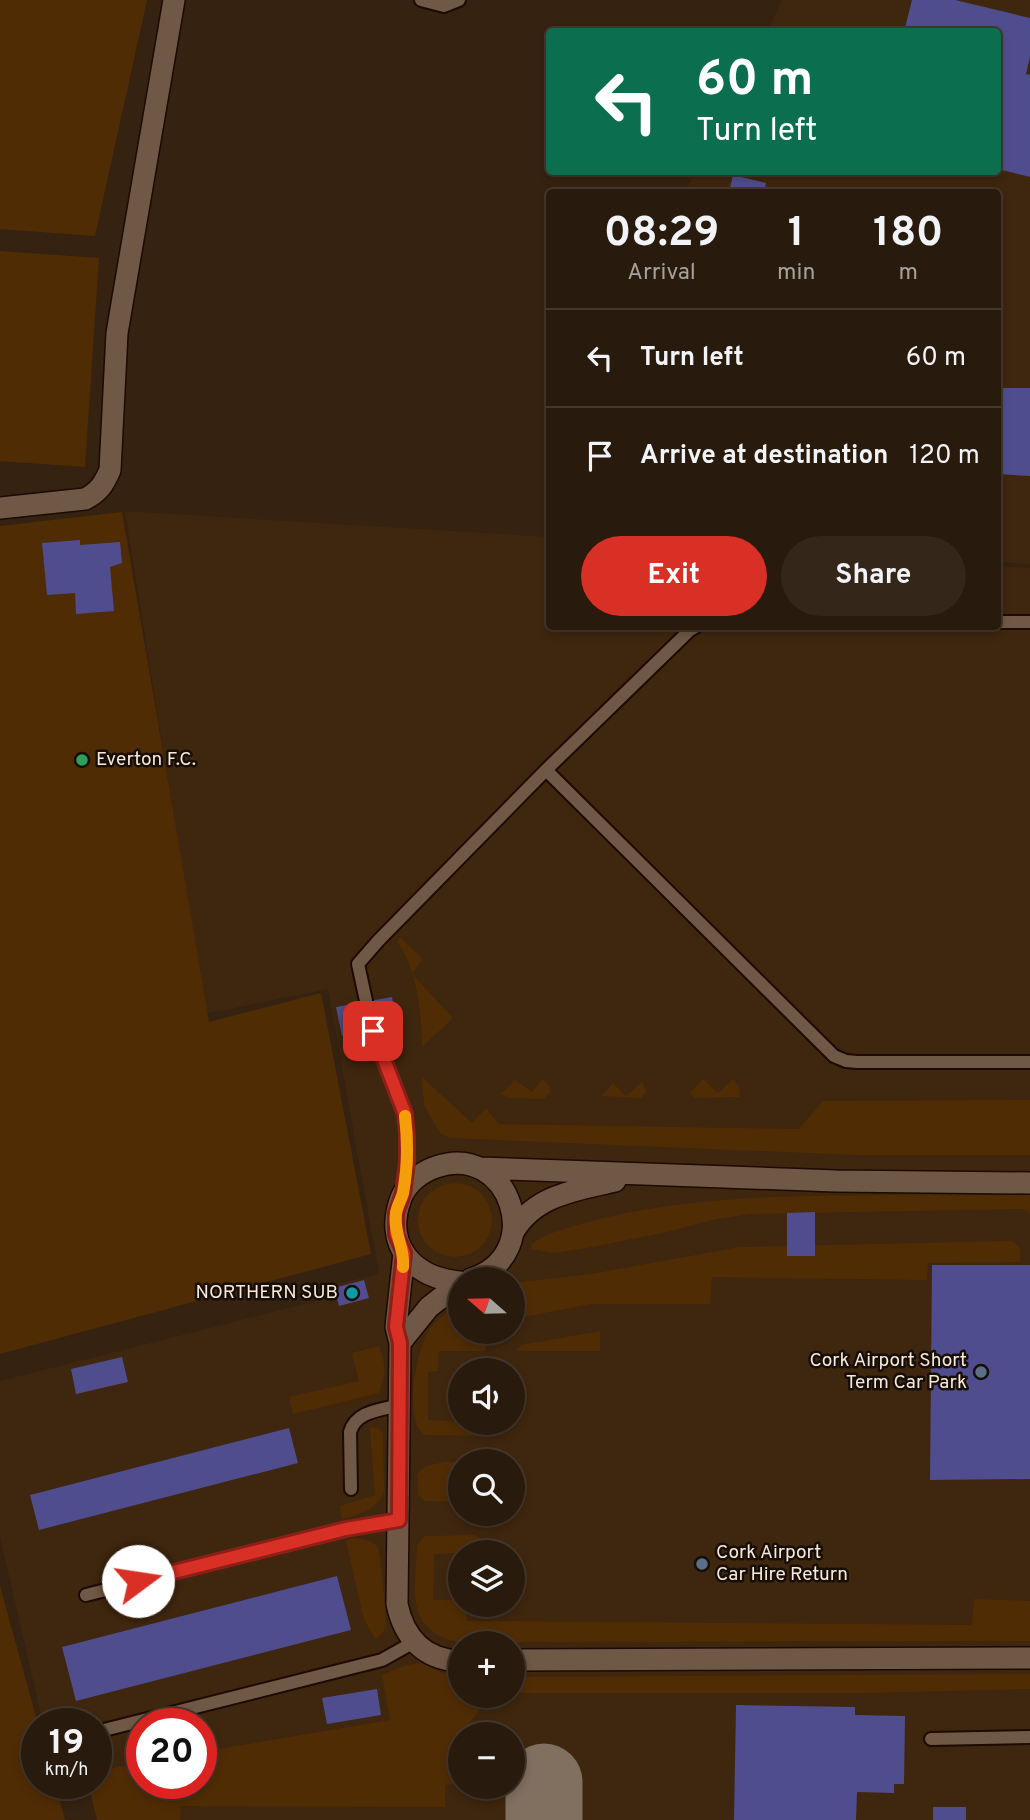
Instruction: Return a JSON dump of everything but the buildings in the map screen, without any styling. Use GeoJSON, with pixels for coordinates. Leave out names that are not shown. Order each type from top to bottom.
{"type":"FeatureCollection","features":[{"type":"Feature","properties":{"kind":"street"},"geometry":{"type":"LineString","coordinates":[[0,508],[85,499],[95,494],[104,484],[110,470],[117,333],[174,0]]}},
{"type":"Feature","properties":{"kind":"street"},"geometry":{"type":"LineString","coordinates":[[448,1280],[431,1277],[415,1267],[404,1253],[396,1234],[396,1213],[403,1194],[413,1180],[427,1170],[444,1164],[641,1175],[1030,1183]]}},
{"type":"Feature","properties":{"kind":"street"},"geometry":{"type":"LineString","coordinates":[[479,1168],[495,1178],[507,1193],[513,1212],[514,1231]]}},
{"type":"Feature","properties":{"kind":"street"},"geometry":{"type":"LineString","coordinates":[[494,1267],[508,1249],[522,1217],[532,1208],[572,1191],[641,1175]]}},
{"type":"Feature","properties":{"kind":"street"},"geometry":{"type":"LineString","coordinates":[[404,1253],[396,1327],[400,1343],[397,1604],[405,1630],[414,1642],[434,1655],[448,1658]]}},
{"type":"Feature","properties":{"kind":"street"},"geometry":{"type":"LineString","coordinates":[[400,1343],[429,1307],[448,1292]]}},
{"type":"Feature","properties":{"kind":"street"},"geometry":{"type":"LineString","coordinates":[[525,1660],[1030,1658]]}},
{"type":"Feature","properties":{"kind":"lane"},"geometry":{"type":"LineString","coordinates":[[421,0],[444,6],[459,0]]}},
{"type":"Feature","properties":{"kind":"lane"},"geometry":{"type":"LineString","coordinates":[[1001,622],[1030,622]]}},
{"type":"Feature","properties":{"kind":"lane"},"geometry":{"type":"LineString","coordinates":[[366,1001],[358,964],[378,941],[546,769],[690,630]]}},
{"type":"Feature","properties":{"kind":"lane"},"geometry":{"type":"LineString","coordinates":[[546,769],[834,1056],[857,1062],[1030,1062]]}},
{"type":"Feature","properties":{"kind":"lane"},"geometry":{"type":"LineString","coordinates":[[373,1031],[405,1114],[407,1162],[403,1194]]}},
{"type":"Feature","properties":{"kind":"lane"},"geometry":{"type":"LineString","coordinates":[[351,1489],[352,1424],[363,1415],[399,1405]]}},
{"type":"Feature","properties":{"kind":"lane"},"geometry":{"type":"LineString","coordinates":[[86,1595],[346,1529],[399,1520]]}},
{"type":"Feature","properties":{"kind":"lane"},"geometry":{"type":"LineString","coordinates":[[112,1728],[382,1660],[414,1642]]}},
{"type":"Feature","properties":{"kind":"lane"},"geometry":{"type":"LineString","coordinates":[[931,1739],[1030,1737]]}},
{"type":"Feature","properties":{"kind":"shaded area"},"geometry":{"type":"Polygon","coordinates":[[[0,0],[147,0],[95,236],[0,229],[0,0]]]}},
{"type":"Feature","properties":{"kind":"shaded area"},"geometry":{"type":"Polygon","coordinates":[[[782,0],[1030,0],[1030,564],[1001,562],[1001,189],[687,189],[694,175],[1001,175],[1001,28],[768,28],[782,0]]]}},
{"type":"Feature","properties":{"kind":"shaded area"},"geometry":{"type":"Polygon","coordinates":[[[0,251],[99,258],[85,467],[0,461],[0,251]]]}},
{"type":"Feature","properties":{"kind":"shaded area"},"geometry":{"type":"Polygon","coordinates":[[[125,511],[546,537],[546,630],[1001,630],[1001,566],[1030,568],[1030,1820],[97,1820],[92,1799],[112,1799],[112,1708],[39,1708],[0,1537],[0,1381],[332,1297],[333,1285],[379,1274],[328,989],[205,1014],[125,511]]]}},
{"type":"Feature","properties":{"kind":"shaded area","name":"Everton F.C."},"geometry":{"type":"Polygon","coordinates":[[[122,512],[209,1022],[321,993],[371,1254],[0,1354],[0,526],[122,512]]]}},
{"type":"Feature","properties":{"kind":"shaded area"},"geometry":{"type":"Polygon","coordinates":[[[400,937],[423,959],[412,973],[397,942],[400,937]]]}},
{"type":"Feature","properties":{"kind":"shaded area"},"geometry":{"type":"Polygon","coordinates":[[[413,975],[453,1018],[422,1047],[421,1021],[413,975]]]}},
{"type":"Feature","properties":{"kind":"shaded area"},"geometry":{"type":"Polygon","coordinates":[[[422,1077],[472,1123],[486,1108],[499,1124],[799,1129],[823,1101],[1030,1100],[1030,1155],[856,1155],[450,1138],[440,1133],[424,1105],[422,1077]]]}},
{"type":"Feature","properties":{"kind":"shaded area"},"geometry":{"type":"Polygon","coordinates":[[[543,1079],[549,1086],[550,1093],[543,1099],[510,1098],[501,1094],[515,1080],[532,1092],[543,1079]]]}},
{"type":"Feature","properties":{"kind":"shaded area"},"geometry":{"type":"Polygon","coordinates":[[[703,1079],[718,1093],[733,1079],[740,1088],[739,1097],[695,1098],[690,1093],[703,1079]]]}},
{"type":"Feature","properties":{"kind":"shaded area"},"geometry":{"type":"Polygon","coordinates":[[[642,1082],[646,1091],[642,1098],[601,1096],[613,1083],[626,1096],[642,1082]]]}},
{"type":"Feature","properties":{"kind":"shaded area"},"geometry":{"type":"Polygon","coordinates":[[[455,1183],[476,1189],[486,1199],[492,1220],[486,1241],[476,1251],[455,1257],[434,1251],[424,1241],[418,1220],[424,1199],[434,1189],[455,1183]]]}},
{"type":"Feature","properties":{"kind":"shaded area"},"geometry":{"type":"Polygon","coordinates":[[[1030,1195],[1030,1214],[1023,1209],[751,1214],[555,1253],[531,1249],[537,1240],[555,1232],[619,1214],[658,1207],[736,1199],[1030,1195]]]}},
{"type":"Feature","properties":{"kind":"shaded area"},"geometry":{"type":"Polygon","coordinates":[[[1012,1241],[1020,1248],[1020,1262],[928,1263],[927,1280],[712,1277],[710,1304],[591,1304],[525,1317],[525,1282],[591,1274],[740,1247],[1012,1241]]]}},
{"type":"Feature","properties":{"kind":"shaded area"},"geometry":{"type":"Polygon","coordinates":[[[448,1312],[448,1344],[487,1344],[485,1351],[439,1351],[438,1371],[428,1372],[428,1420],[448,1421],[448,1435],[480,1436],[425,1435],[418,1427],[414,1415],[414,1385],[419,1354],[431,1328],[448,1312]]]}},
{"type":"Feature","properties":{"kind":"shaded area"},"geometry":{"type":"Polygon","coordinates":[[[600,1331],[600,1351],[517,1351],[521,1345],[600,1331]]]}},
{"type":"Feature","properties":{"kind":"shaded area"},"geometry":{"type":"Polygon","coordinates":[[[379,1346],[384,1369],[379,1393],[293,1414],[289,1397],[359,1381],[352,1353],[379,1346]]]}},
{"type":"Feature","properties":{"kind":"shaded area"},"geometry":{"type":"Polygon","coordinates":[[[370,1428],[378,1428],[383,1434],[384,1491],[373,1507],[342,1519],[340,1506],[375,1495],[370,1428]]]}},
{"type":"Feature","properties":{"kind":"shaded area"},"geometry":{"type":"Polygon","coordinates":[[[448,1462],[448,1502],[424,1501],[418,1494],[417,1474],[426,1466],[448,1462]]]}},
{"type":"Feature","properties":{"kind":"shaded area"},"geometry":{"type":"Polygon","coordinates":[[[475,1535],[483,1540],[448,1540],[448,1553],[434,1554],[433,1600],[448,1600],[448,1617],[467,1617],[467,1621],[972,1625],[974,1599],[1030,1601],[1030,1641],[525,1642],[525,1631],[448,1631],[448,1639],[428,1628],[416,1606],[417,1545],[425,1536],[475,1535]]]}},
{"type":"Feature","properties":{"kind":"shaded area"},"geometry":{"type":"Polygon","coordinates":[[[353,1538],[370,1541],[378,1548],[386,1626],[376,1639],[364,1620],[346,1541],[353,1538]]]}},
{"type":"Feature","properties":{"kind":"shaded area"},"geometry":{"type":"Polygon","coordinates":[[[0,1586],[34,1708],[21,1708],[21,1799],[59,1799],[65,1820],[0,1820],[0,1586]]]}},
{"type":"Feature","properties":{"kind":"shaded area"},"geometry":{"type":"Polygon","coordinates":[[[420,1663],[448,1674],[448,1708],[481,1708],[470,1722],[448,1722],[448,1785],[445,1785],[445,1807],[181,1806],[180,1820],[97,1820],[92,1799],[112,1799],[112,1768],[126,1766],[126,1799],[217,1799],[217,1749],[390,1720],[382,1675],[420,1663]]]}},
{"type":"Feature","properties":{"kind":"shaded area"},"geometry":{"type":"Polygon","coordinates":[[[1030,1674],[1030,1689],[870,1693],[525,1693],[525,1677],[1030,1674]]]}},
{"type":"Feature","properties":{"kind":"taxiway"},"geometry":{"type":"LineString","coordinates":[[544,1782],[544,1820]]}},
{"type":"Feature","properties":{"kind":"slow traffic"},"geometry":{"type":"LineString","coordinates":[[403,1267],[404,1253],[396,1234],[396,1213],[403,1194],[407,1162],[405,1116]]}},
{"type":"Feature","properties":{"kind":"place","name":"Everton F.C."},"geometry":{"type":"Point","coordinates":[82,760]}},
{"type":"Feature","properties":{"kind":"place","name":"NORTHERN SUB"},"geometry":{"type":"Point","coordinates":[352,1293]}},
{"type":"Feature","properties":{"kind":"place","name":"Cork Airport Short Term Car Park"},"geometry":{"type":"Point","coordinates":[981,1372]}},
{"type":"Feature","properties":{"kind":"place","name":"Cork Airport Car Hire Return"},"geometry":{"type":"Point","coordinates":[702,1564]}},
{"type":"Feature","properties":{"kind":"route"},"geometry":{"type":"LineString","coordinates":[[138,1581],[346,1529],[399,1520],[400,1343],[396,1327],[404,1253],[396,1234],[396,1213],[403,1194],[407,1136],[405,1114],[373,1031]]}}]}
